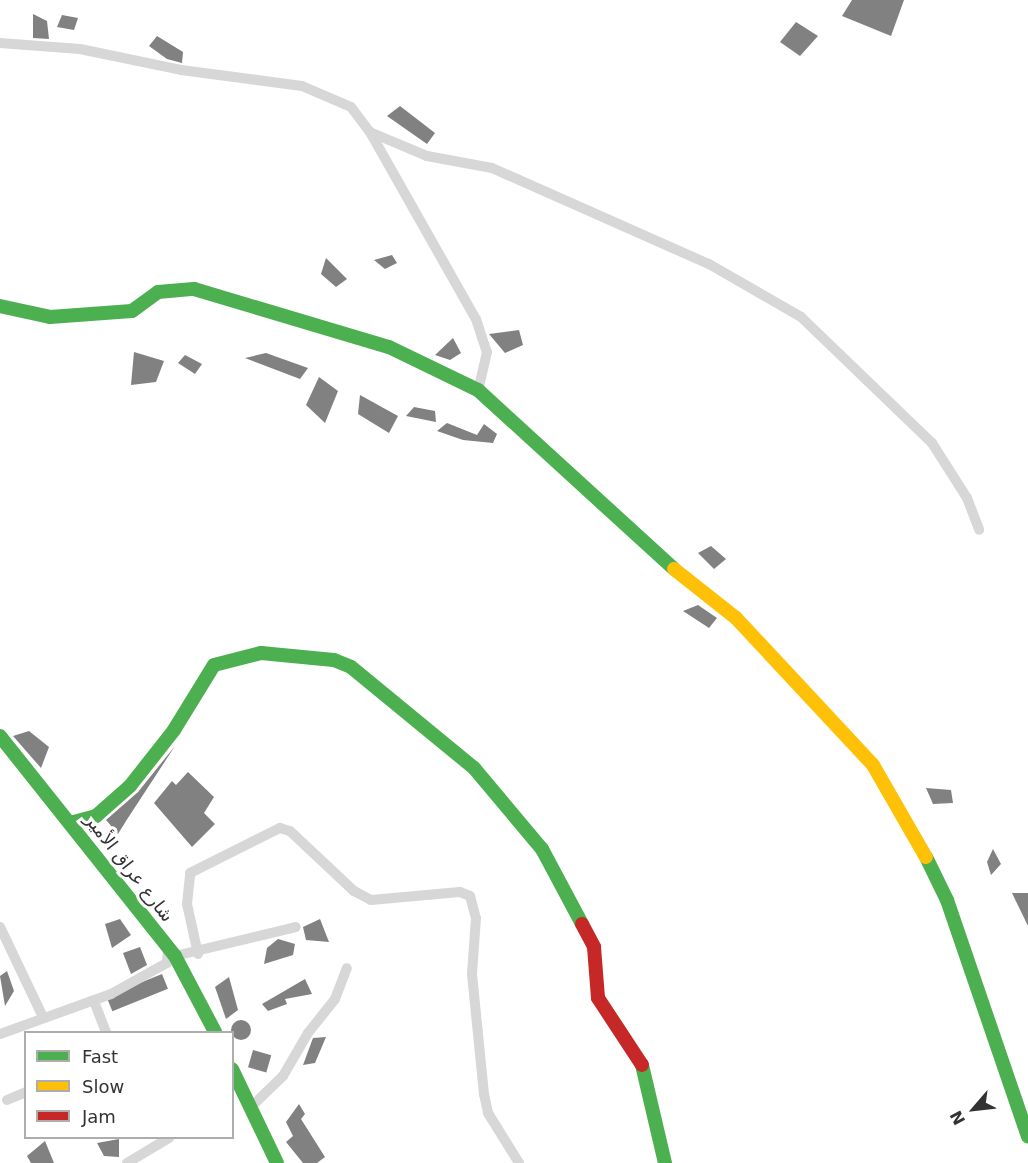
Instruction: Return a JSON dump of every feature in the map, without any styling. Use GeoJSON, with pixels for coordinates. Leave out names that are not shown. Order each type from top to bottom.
{"type":"FeatureCollection","features":[{"type":"Feature","properties":{"kind":"street"},"geometry":{"type":"LineString","coordinates":[[0,43],[80,49],[181,70],[302,86],[351,107],[370,132],[484,337],[487,352],[477,390]]}},
{"type":"Feature","properties":{"kind":"street"},"geometry":{"type":"LineString","coordinates":[[370,132],[427,156],[492,168],[709,264],[801,317],[932,443],[968,498],[979,530]]}},
{"type":"Feature","properties":{"kind":"street"},"geometry":{"type":"LineString","coordinates":[[0,306],[50,317],[132,311],[158,292],[194,289],[389,347],[477,390],[637,540],[736,618],[873,765],[913,830],[951,910],[1028,1136]]}},
{"type":"Feature","properties":{"kind":"street"},"geometry":{"type":"LineString","coordinates":[[70,823],[96,816],[130,786],[174,730],[214,665],[261,653],[334,660],[351,667],[466,760],[542,849],[594,947],[598,998],[645,1070],[665,1163]]}},
{"type":"Feature","properties":{"kind":"street","name":"شارع عراق الأمير"},"geometry":{"type":"LineString","coordinates":[[0,736],[172,952],[214,1031]]}},
{"type":"Feature","properties":{"kind":"street"},"geometry":{"type":"LineString","coordinates":[[198,954],[188,904],[190,873],[280,828],[290,831],[354,891],[371,900],[460,892],[470,896],[476,918],[472,974],[484,1094],[488,1113],[519,1163]]}},
{"type":"Feature","properties":{"kind":"street"},"geometry":{"type":"LineString","coordinates":[[0,927],[43,1017]]}},
{"type":"Feature","properties":{"kind":"street"},"geometry":{"type":"LineString","coordinates":[[0,1034],[94,1001],[167,963],[172,952],[198,954],[240,938],[296,927]]}},
{"type":"Feature","properties":{"kind":"street"},"geometry":{"type":"LineString","coordinates":[[252,1106],[284,1076],[308,1033],[335,999],[347,968]]}},
{"type":"Feature","properties":{"kind":"street"},"geometry":{"type":"LineString","coordinates":[[94,1001],[106,1031]]}},
{"type":"Feature","properties":{"kind":"street"},"geometry":{"type":"LineString","coordinates":[[234,1073],[252,1106],[277,1163]]}},
{"type":"Feature","properties":{"kind":"street"},"geometry":{"type":"LineString","coordinates":[[7,1100],[24,1093]]}},
{"type":"Feature","properties":{"kind":"street"},"geometry":{"type":"LineString","coordinates":[[234,1100],[245,1093]]}},
{"type":"Feature","properties":{"kind":"street"},"geometry":{"type":"LineString","coordinates":[[127,1163],[163,1139]]}},
{"type":"Feature","properties":{"kind":"building"},"geometry":{"type":"Polygon","coordinates":[[[852,0],[904,0],[891,36],[842,16],[852,0]]]}},
{"type":"Feature","properties":{"kind":"building"},"geometry":{"type":"Polygon","coordinates":[[[33,14],[47,21],[49,39],[33,38],[33,14]]]}},
{"type":"Feature","properties":{"kind":"building"},"geometry":{"type":"Polygon","coordinates":[[[62,15],[78,18],[74,30],[57,27],[62,15]]]}},
{"type":"Feature","properties":{"kind":"building"},"geometry":{"type":"Polygon","coordinates":[[[796,22],[818,36],[800,56],[780,42],[796,22]]]}},
{"type":"Feature","properties":{"kind":"building"},"geometry":{"type":"Polygon","coordinates":[[[157,36],[183,52],[182,63],[167,59],[149,46],[157,36]]]}},
{"type":"Feature","properties":{"kind":"building"},"geometry":{"type":"Polygon","coordinates":[[[400,106],[435,133],[427,144],[387,116],[400,106]]]}},
{"type":"Feature","properties":{"kind":"building"},"geometry":{"type":"Polygon","coordinates":[[[392,255],[397,263],[385,269],[374,260],[392,255]]]}},
{"type":"Feature","properties":{"kind":"building"},"geometry":{"type":"Polygon","coordinates":[[[326,258],[347,279],[336,287],[321,274],[326,258]]]}},
{"type":"Feature","properties":{"kind":"building"},"geometry":{"type":"Polygon","coordinates":[[[519,330],[523,345],[505,353],[489,334],[519,330]]]}},
{"type":"Feature","properties":{"kind":"building"},"geometry":{"type":"Polygon","coordinates":[[[453,338],[461,353],[450,360],[435,355],[453,338]]]}},
{"type":"Feature","properties":{"kind":"building"},"geometry":{"type":"Polygon","coordinates":[[[134,352],[164,361],[156,382],[131,385],[134,352]]]}},
{"type":"Feature","properties":{"kind":"building"},"geometry":{"type":"Polygon","coordinates":[[[266,353],[308,368],[300,379],[245,358],[266,353]]]}},
{"type":"Feature","properties":{"kind":"building"},"geometry":{"type":"Polygon","coordinates":[[[185,355],[202,364],[195,374],[178,363],[185,355]]]}},
{"type":"Feature","properties":{"kind":"building"},"geometry":{"type":"Polygon","coordinates":[[[319,377],[338,391],[325,423],[306,405],[319,377]]]}},
{"type":"Feature","properties":{"kind":"building"},"geometry":{"type":"Polygon","coordinates":[[[360,395],[398,416],[389,433],[358,414],[360,395]]]}},
{"type":"Feature","properties":{"kind":"building"},"geometry":{"type":"Polygon","coordinates":[[[414,407],[435,411],[436,422],[406,416],[414,407]]]}},
{"type":"Feature","properties":{"kind":"building"},"geometry":{"type":"Polygon","coordinates":[[[447,423],[477,435],[484,424],[497,434],[493,443],[463,440],[437,431],[447,423]]]}},
{"type":"Feature","properties":{"kind":"building"},"geometry":{"type":"Polygon","coordinates":[[[711,546],[726,559],[714,569],[698,553],[711,546]]]}},
{"type":"Feature","properties":{"kind":"building"},"geometry":{"type":"Polygon","coordinates":[[[698,605],[717,618],[709,628],[683,611],[698,605]]]}},
{"type":"Feature","properties":{"kind":"building"},"geometry":{"type":"Polygon","coordinates":[[[29,731],[49,747],[41,768],[13,736],[29,731]]]}},
{"type":"Feature","properties":{"kind":"building"},"geometry":{"type":"Polygon","coordinates":[[[175,746],[118,834],[106,820],[138,792],[175,746]]]}},
{"type":"Feature","properties":{"kind":"building"},"geometry":{"type":"Polygon","coordinates":[[[188,772],[214,797],[204,813],[215,824],[192,847],[154,803],[172,781],[176,785],[188,772]]]}},
{"type":"Feature","properties":{"kind":"building"},"geometry":{"type":"Polygon","coordinates":[[[926,788],[951,790],[953,803],[933,804],[926,788]]]}},
{"type":"Feature","properties":{"kind":"building"},"geometry":{"type":"Polygon","coordinates":[[[993,849],[1001,864],[991,875],[987,862],[993,849]]]}},
{"type":"Feature","properties":{"kind":"building"},"geometry":{"type":"Polygon","coordinates":[[[1012,893],[1028,893],[1028,926],[1012,893]]]}},
{"type":"Feature","properties":{"kind":"building"},"geometry":{"type":"Polygon","coordinates":[[[120,919],[131,935],[112,948],[105,924],[120,919]]]}},
{"type":"Feature","properties":{"kind":"building"},"geometry":{"type":"Polygon","coordinates":[[[320,919],[329,942],[306,940],[303,927],[320,919]]]}},
{"type":"Feature","properties":{"kind":"building"},"geometry":{"type":"Polygon","coordinates":[[[278,939],[295,944],[293,955],[264,964],[267,948],[278,939]]]}},
{"type":"Feature","properties":{"kind":"building"},"geometry":{"type":"Polygon","coordinates":[[[140,947],[147,965],[131,974],[123,953],[140,947]]]}},
{"type":"Feature","properties":{"kind":"building"},"geometry":{"type":"Polygon","coordinates":[[[7,971],[14,991],[5,1006],[0,976],[7,971]]]}},
{"type":"Feature","properties":{"kind":"building"},"geometry":{"type":"Polygon","coordinates":[[[162,974],[168,989],[112,1011],[106,996],[162,974]]]}},
{"type":"Feature","properties":{"kind":"building"},"geometry":{"type":"Polygon","coordinates":[[[229,977],[238,1010],[226,1019],[215,987],[229,977]]]}},
{"type":"Feature","properties":{"kind":"building"},"geometry":{"type":"Polygon","coordinates":[[[305,979],[312,994],[285,999],[287,1004],[268,1011],[262,1004],[305,979]]]}},
{"type":"Feature","properties":{"kind":"building"},"geometry":{"type":"Polygon","coordinates":[[[241,1020],[250,1026],[250,1034],[241,1040],[234,1037],[234,1031],[231,1030],[234,1023],[241,1020]]]}},
{"type":"Feature","properties":{"kind":"building"},"geometry":{"type":"Polygon","coordinates":[[[326,1037],[315,1063],[303,1065],[313,1038],[326,1037]]]}},
{"type":"Feature","properties":{"kind":"building"},"geometry":{"type":"Polygon","coordinates":[[[253,1050],[271,1055],[266,1073],[248,1067],[253,1050]]]}},
{"type":"Feature","properties":{"kind":"building"},"geometry":{"type":"Polygon","coordinates":[[[299,1104],[305,1114],[301,1119],[325,1157],[317,1163],[303,1163],[286,1142],[293,1136],[286,1122],[299,1104]]]}},
{"type":"Feature","properties":{"kind":"building"},"geometry":{"type":"Polygon","coordinates":[[[119,1139],[119,1157],[104,1156],[97,1143],[119,1139]]]}},
{"type":"Feature","properties":{"kind":"building"},"geometry":{"type":"Polygon","coordinates":[[[45,1141],[54,1163],[31,1163],[27,1156],[45,1141]]]}},
{"type":"Feature","properties":{"kind":"traffic: fast"},"geometry":{"type":"LineString","coordinates":[[0,306],[50,317],[132,311],[158,292],[194,289],[389,347],[478,390],[674,569]]}},
{"type":"Feature","properties":{"kind":"traffic: fast"},"geometry":{"type":"LineString","coordinates":[[70,823],[96,816],[130,786],[174,730],[214,665],[261,653],[334,660],[351,667],[474,768],[542,849],[582,924]]}},
{"type":"Feature","properties":{"kind":"traffic: fast"},"geometry":{"type":"LineString","coordinates":[[0,736],[175,956],[214,1031]]}},
{"type":"Feature","properties":{"kind":"traffic: fast"},"geometry":{"type":"LineString","coordinates":[[926,857],[947,900],[1028,1136]]}},
{"type":"Feature","properties":{"kind":"traffic: fast"},"geometry":{"type":"LineString","coordinates":[[642,1065],[665,1163]]}},
{"type":"Feature","properties":{"kind":"traffic: fast"},"geometry":{"type":"LineString","coordinates":[[234,1073],[277,1163]]}},
{"type":"Feature","properties":{"kind":"traffic: slow"},"geometry":{"type":"LineString","coordinates":[[674,569],[736,618],[873,765],[926,857]]}},
{"type":"Feature","properties":{"kind":"traffic: jam"},"geometry":{"type":"LineString","coordinates":[[582,924],[594,947],[598,998],[642,1065]]}}]}
